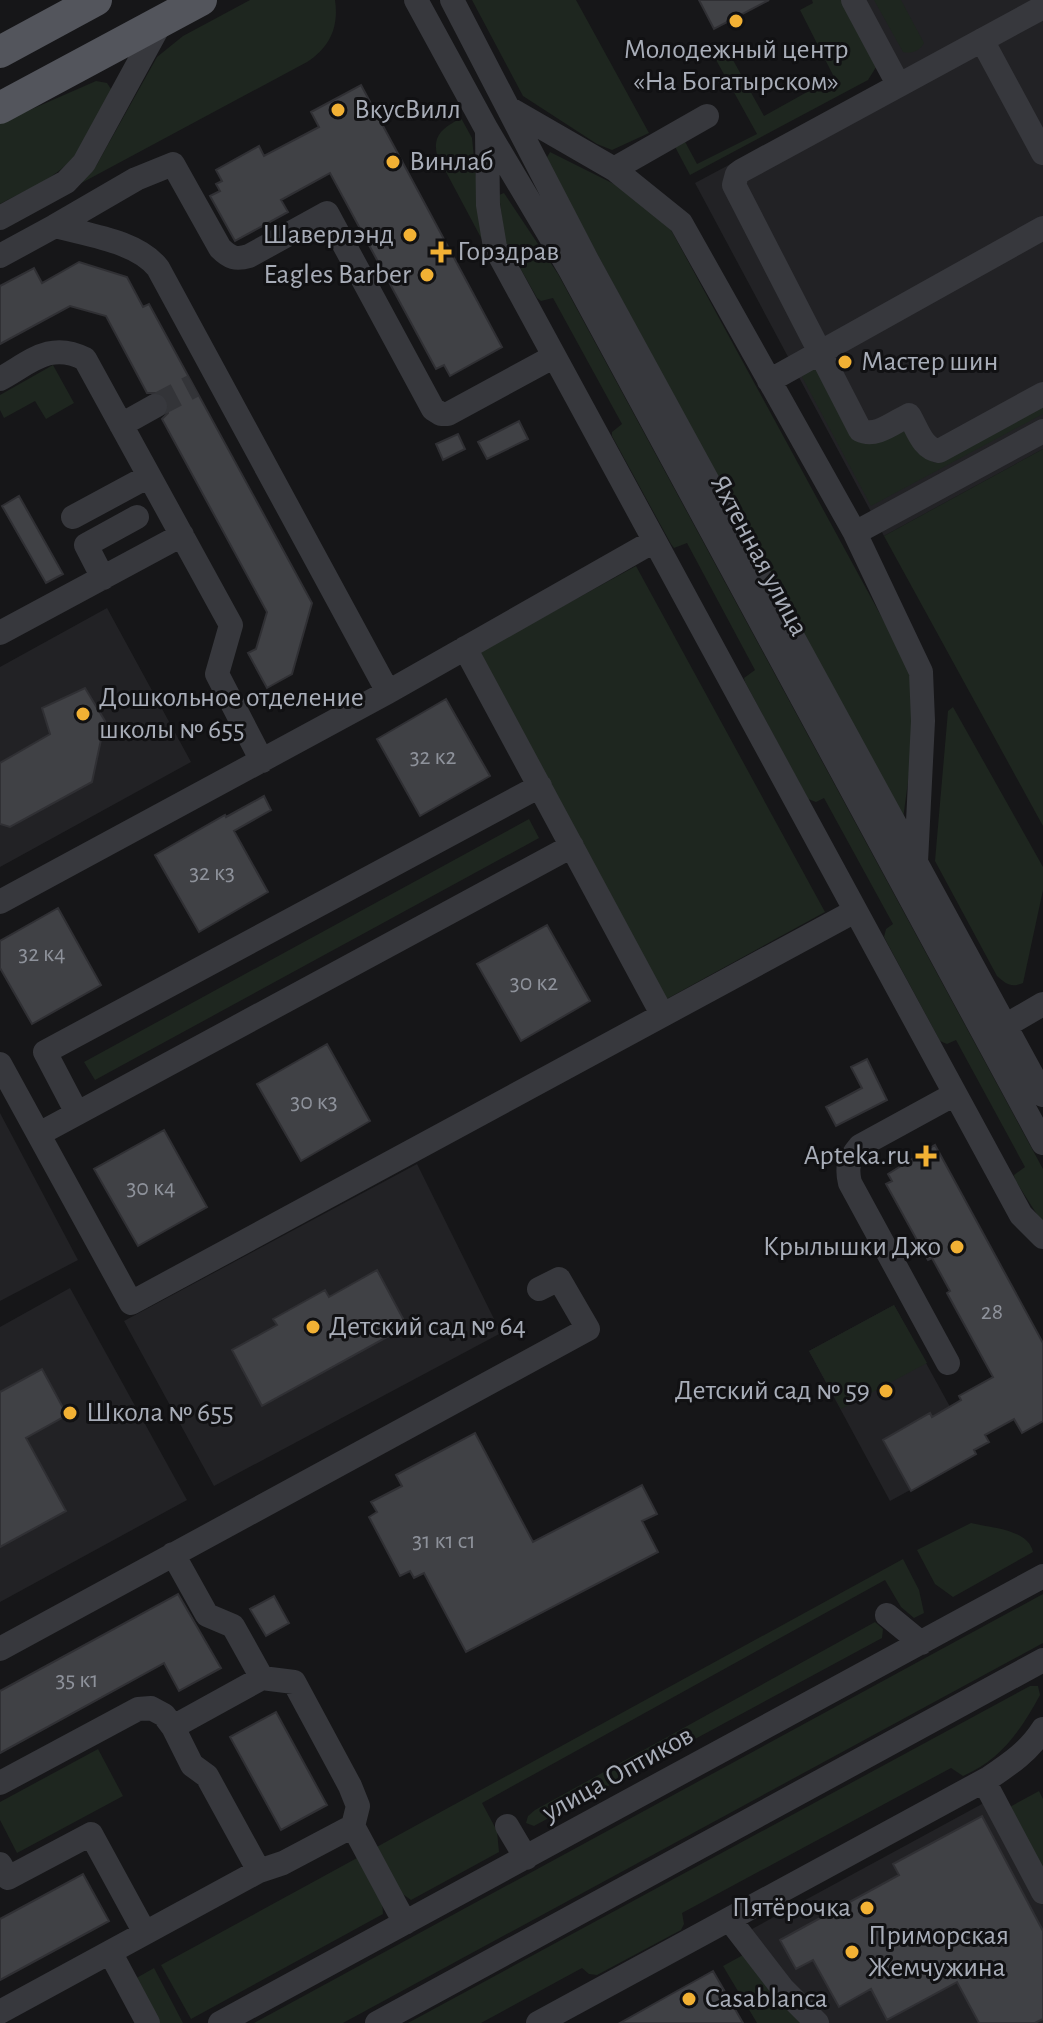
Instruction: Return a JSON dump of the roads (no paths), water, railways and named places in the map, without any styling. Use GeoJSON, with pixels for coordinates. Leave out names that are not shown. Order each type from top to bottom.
{"type":"FeatureCollection","features":[{"type":"Feature","properties":{"kind":"main road"},"geometry":{"type":"LineString","coordinates":[[0,52],[96,0]]}},
{"type":"Feature","properties":{"kind":"main road"},"geometry":{"type":"LineString","coordinates":[[0,108],[201,0]]}},
{"type":"Feature","properties":{"kind":"street","name":"Яхтенная улица"},"geometry":{"type":"LineString","coordinates":[[416,0],[487,130],[569,268],[1043,1143]]}},
{"type":"Feature","properties":{"kind":"street","name":"Яхтенная улица"},"geometry":{"type":"LineString","coordinates":[[452,0],[587,260],[1043,1095]]}},
{"type":"Feature","properties":{"kind":"street"},"geometry":{"type":"LineString","coordinates":[[853,0],[898,84]]}},
{"type":"Feature","properties":{"kind":"street"},"geometry":{"type":"LineString","coordinates":[[1043,7],[741,171],[735,180],[735,190],[860,430],[870,434],[909,415],[925,444],[939,451],[1043,394]]}},
{"type":"Feature","properties":{"kind":"street"},"geometry":{"type":"LineString","coordinates":[[32,238],[8,214],[66,182],[84,163],[161,22]]}},
{"type":"Feature","properties":{"kind":"street"},"geometry":{"type":"LineString","coordinates":[[982,40],[1043,153]]}},
{"type":"Feature","properties":{"kind":"street"},"geometry":{"type":"LineString","coordinates":[[510,109],[614,169],[681,223],[855,533],[921,672],[923,721],[916,862]]}},
{"type":"Feature","properties":{"kind":"street"},"geometry":{"type":"LineString","coordinates":[[614,169],[707,116]]}},
{"type":"Feature","properties":{"kind":"street"},"geometry":{"type":"LineString","coordinates":[[487,130],[488,205],[495,247],[1021,1215],[1043,1237]]}},
{"type":"Feature","properties":{"kind":"street"},"geometry":{"type":"LineString","coordinates":[[0,256],[136,179],[173,164],[220,248],[228,256],[239,259],[249,256],[327,213],[433,409],[441,414],[448,414],[553,357]]}},
{"type":"Feature","properties":{"kind":"street"},"geometry":{"type":"LineString","coordinates":[[55,226],[138,250],[158,268],[204,380],[388,692]]}},
{"type":"Feature","properties":{"kind":"street"},"geometry":{"type":"LineString","coordinates":[[769,381],[1043,228]]}},
{"type":"Feature","properties":{"kind":"street"},"geometry":{"type":"LineString","coordinates":[[0,379],[51,351],[71,352],[85,359],[231,625],[217,674],[262,761]]}},
{"type":"Feature","properties":{"kind":"street"},"geometry":{"type":"LineString","coordinates":[[121,425],[155,406]]}},
{"type":"Feature","properties":{"kind":"street"},"geometry":{"type":"LineString","coordinates":[[855,533],[1043,431]]}},
{"type":"Feature","properties":{"kind":"street"},"geometry":{"type":"LineString","coordinates":[[73,517],[149,476]]}},
{"type":"Feature","properties":{"kind":"street"},"geometry":{"type":"LineString","coordinates":[[103,578],[86,545],[137,517]]}},
{"type":"Feature","properties":{"kind":"street"},"geometry":{"type":"LineString","coordinates":[[0,633],[182,535]]}},
{"type":"Feature","properties":{"kind":"street"},"geometry":{"type":"LineString","coordinates":[[0,902],[388,692],[654,541]]}},
{"type":"Feature","properties":{"kind":"street"},"geometry":{"type":"LineString","coordinates":[[465,648],[662,1014]]}},
{"type":"Feature","properties":{"kind":"street"},"geometry":{"type":"LineString","coordinates":[[77,1113],[45,1052],[540,786]]}},
{"type":"Feature","properties":{"kind":"street"},"geometry":{"type":"LineString","coordinates":[[39,1134],[572,846]]}},
{"type":"Feature","properties":{"kind":"street"},"geometry":{"type":"LineString","coordinates":[[0,1064],[131,1303],[855,911]]}},
{"type":"Feature","properties":{"kind":"street"},"geometry":{"type":"LineString","coordinates":[[1005,1026],[1043,1004]]}},
{"type":"Feature","properties":{"kind":"street"},"geometry":{"type":"LineString","coordinates":[[948,1363],[850,1183],[847,1169],[850,1158],[860,1146],[955,1094]]}},
{"type":"Feature","properties":{"kind":"street"},"geometry":{"type":"LineString","coordinates":[[0,1649],[588,1329],[559,1279],[539,1289]]}},
{"type":"Feature","properties":{"kind":"street"},"geometry":{"type":"LineString","coordinates":[[173,1554],[207,1615],[233,1626],[262,1678]]}},
{"type":"Feature","properties":{"kind":"street","name":"улица Оптиков"},"geometry":{"type":"LineString","coordinates":[[220,2023],[1043,1576]]}},
{"type":"Feature","properties":{"kind":"street"},"geometry":{"type":"LineString","coordinates":[[887,1615],[921,1643]]}},
{"type":"Feature","properties":{"kind":"street"},"geometry":{"type":"LineString","coordinates":[[377,2023],[1043,1660]]}},
{"type":"Feature","properties":{"kind":"street"},"geometry":{"type":"LineString","coordinates":[[173,1727],[262,1678],[294,1682],[350,1786],[358,1806],[353,1826],[405,1923]]}},
{"type":"Feature","properties":{"kind":"street"},"geometry":{"type":"LineString","coordinates":[[0,1783],[138,1709],[151,1708],[164,1715],[192,1765],[207,1776],[259,1871]]}},
{"type":"Feature","properties":{"kind":"street"},"geometry":{"type":"LineString","coordinates":[[538,2023],[984,1781],[1011,1764],[1033,1744],[1043,1729]]}},
{"type":"Feature","properties":{"kind":"street"},"geometry":{"type":"LineString","coordinates":[[984,1781],[1043,1892]]}},
{"type":"Feature","properties":{"kind":"street"},"geometry":{"type":"LineString","coordinates":[[0,2012],[259,1871],[283,1863],[353,1826]]}},
{"type":"Feature","properties":{"kind":"street"},"geometry":{"type":"LineString","coordinates":[[507,1826],[526,1858]]}},
{"type":"Feature","properties":{"kind":"street"},"geometry":{"type":"LineString","coordinates":[[0,1864],[8,1878],[91,1834],[145,1933]]}},
{"type":"Feature","properties":{"kind":"street"},"geometry":{"type":"LineString","coordinates":[[729,1919],[783,1989],[817,2023]]}},
{"type":"Feature","properties":{"kind":"street"},"geometry":{"type":"LineString","coordinates":[[110,1952],[148,2023]]}},
{"type":"Feature","properties":{"kind":"tunnel"},"geometry":{"type":"LineString","coordinates":[[155,406],[193,386]]}},
{"type":"Feature","properties":{"kind":"place","name":"Молодежный центр «На Богатырском»"},"geometry":{"type":"Point","coordinates":[736,21]}},
{"type":"Feature","properties":{"kind":"place","name":"ВкусВилл"},"geometry":{"type":"Point","coordinates":[338,110]}},
{"type":"Feature","properties":{"kind":"place","name":"Винлаб"},"geometry":{"type":"Point","coordinates":[393,162]}},
{"type":"Feature","properties":{"kind":"place","name":"Шаверлэнд"},"geometry":{"type":"Point","coordinates":[410,235]}},
{"type":"Feature","properties":{"kind":"place","name":"Горздрав"},"geometry":{"type":"Point","coordinates":[441,252]}},
{"type":"Feature","properties":{"kind":"place","name":"Eagles Barber"},"geometry":{"type":"Point","coordinates":[427,275]}},
{"type":"Feature","properties":{"kind":"place","name":"Мастер шин"},"geometry":{"type":"Point","coordinates":[845,362]}},
{"type":"Feature","properties":{"kind":"place","name":"Дошкольное отделение школы № 655"},"geometry":{"type":"Point","coordinates":[83,714]}},
{"type":"Feature","properties":{"kind":"place","name":"Apteka.ru"},"geometry":{"type":"Point","coordinates":[926,1156]}},
{"type":"Feature","properties":{"kind":"place","name":"Крылышки Джо"},"geometry":{"type":"Point","coordinates":[957,1247]}},
{"type":"Feature","properties":{"kind":"place","name":"Детский сад № 64"},"geometry":{"type":"Point","coordinates":[313,1327]}},
{"type":"Feature","properties":{"kind":"place","name":"Детский сад № 59"},"geometry":{"type":"Point","coordinates":[886,1391]}},
{"type":"Feature","properties":{"kind":"place","name":"Школа № 655"},"geometry":{"type":"Point","coordinates":[70,1413]}},
{"type":"Feature","properties":{"kind":"place","name":"Пятёрочка"},"geometry":{"type":"Point","coordinates":[867,1908]}},
{"type":"Feature","properties":{"kind":"place","name":"Приморская Жемчужина"},"geometry":{"type":"Point","coordinates":[852,1952]}},
{"type":"Feature","properties":{"kind":"place","name":"Casablanca"},"geometry":{"type":"Point","coordinates":[689,1999]}}]}
